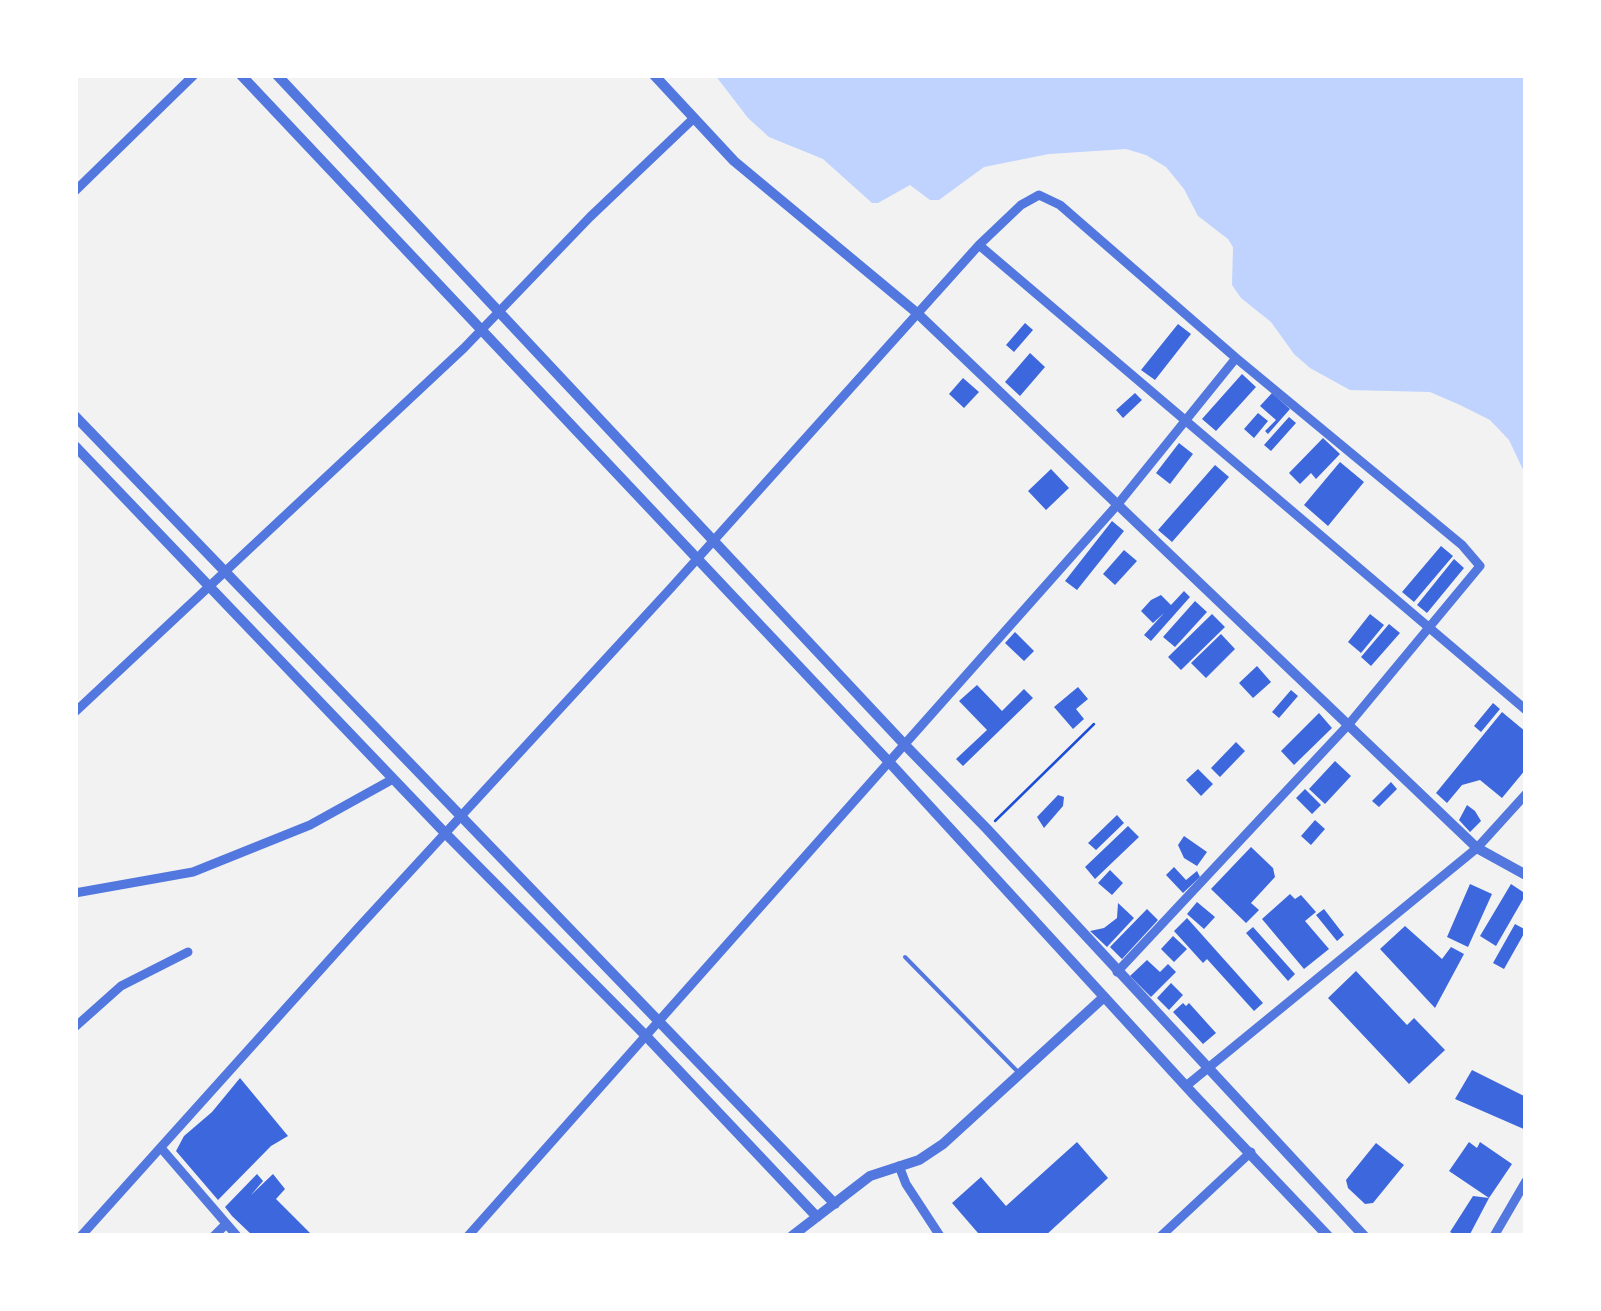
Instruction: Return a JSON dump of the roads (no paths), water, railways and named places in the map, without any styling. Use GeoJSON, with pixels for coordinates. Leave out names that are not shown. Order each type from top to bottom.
{"type":"FeatureCollection","features":[{"type":"Feature","properties":{"kind":"street"},"geometry":{"type":"LineString","coordinates":[[75,192],[194,75]]}},
{"type":"Feature","properties":{"kind":"street"},"geometry":{"type":"LineString","coordinates":[[240,75],[890,764],[1328,1236]]}},
{"type":"Feature","properties":{"kind":"street"},"geometry":{"type":"LineString","coordinates":[[277,75],[1364,1236]]}},
{"type":"Feature","properties":{"kind":"street"},"geometry":{"type":"LineString","coordinates":[[654,75],[734,161],[916,313],[1477,848],[1526,875]]}},
{"type":"Feature","properties":{"kind":"street"},"geometry":{"type":"LineString","coordinates":[[75,712],[464,348],[590,217],[694,119]]}},
{"type":"Feature","properties":{"kind":"street"},"geometry":{"type":"LineString","coordinates":[[81,1236],[978,245],[1027,199],[1038,195],[1060,204],[1478,562],[1478,570],[1349,724],[1116,972]]}},
{"type":"Feature","properties":{"kind":"street"},"geometry":{"type":"LineString","coordinates":[[978,245],[1526,710]]}},
{"type":"Feature","properties":{"kind":"street"},"geometry":{"type":"LineString","coordinates":[[468,1236],[1118,504],[1236,358]]}},
{"type":"Feature","properties":{"kind":"street"},"geometry":{"type":"LineString","coordinates":[[75,416],[835,1204]]}},
{"type":"Feature","properties":{"kind":"street"},"geometry":{"type":"LineString","coordinates":[[75,446],[816,1217]]}},
{"type":"Feature","properties":{"kind":"street"},"geometry":{"type":"LineString","coordinates":[[75,893],[193,872],[310,825],[393,779]]}},
{"type":"Feature","properties":{"kind":"street"},"geometry":{"type":"LineString","coordinates":[[1186,1086],[1477,848],[1526,794]]}},
{"type":"Feature","properties":{"kind":"street"},"geometry":{"type":"LineString","coordinates":[[75,1027],[120,986],[188,952]]}},
{"type":"Feature","properties":{"kind":"street"},"geometry":{"type":"LineString","coordinates":[[792,1236],[870,1176],[919,1160],[945,1142],[1104,997]]}},
{"type":"Feature","properties":{"kind":"street"},"geometry":{"type":"LineString","coordinates":[[161,1148],[236,1236]]}},
{"type":"Feature","properties":{"kind":"street"},"geometry":{"type":"LineString","coordinates":[[1161,1236],[1251,1152]]}},
{"type":"Feature","properties":{"kind":"street"},"geometry":{"type":"LineString","coordinates":[[899,1166],[906,1184],[940,1236]]}},
{"type":"Feature","properties":{"kind":"street"},"geometry":{"type":"LineString","coordinates":[[1494,1236],[1526,1180]]}},
{"type":"Feature","properties":{"kind":"street"},"geometry":{"type":"LineString","coordinates":[[214,1236],[226,1224]]}},
{"type":"Feature","properties":{"kind":"lane"},"geometry":{"type":"LineString","coordinates":[[905,956],[1020,1074]]}},
{"type":"Feature","properties":{"kind":"water"},"geometry":{"type":"Polygon","coordinates":[[[715,75],[1526,75],[1526,476],[1509,440],[1490,420],[1460,405],[1430,392],[1350,390],[1310,368],[1294,354],[1271,322],[1241,298],[1232,285],[1233,247],[1228,239],[1198,216],[1184,189],[1166,167],[1146,155],[1126,149],[1049,154],[984,167],[939,200],[930,200],[910,185],[872,203],[823,159],[769,137],[748,118],[715,75]]]}}]}
